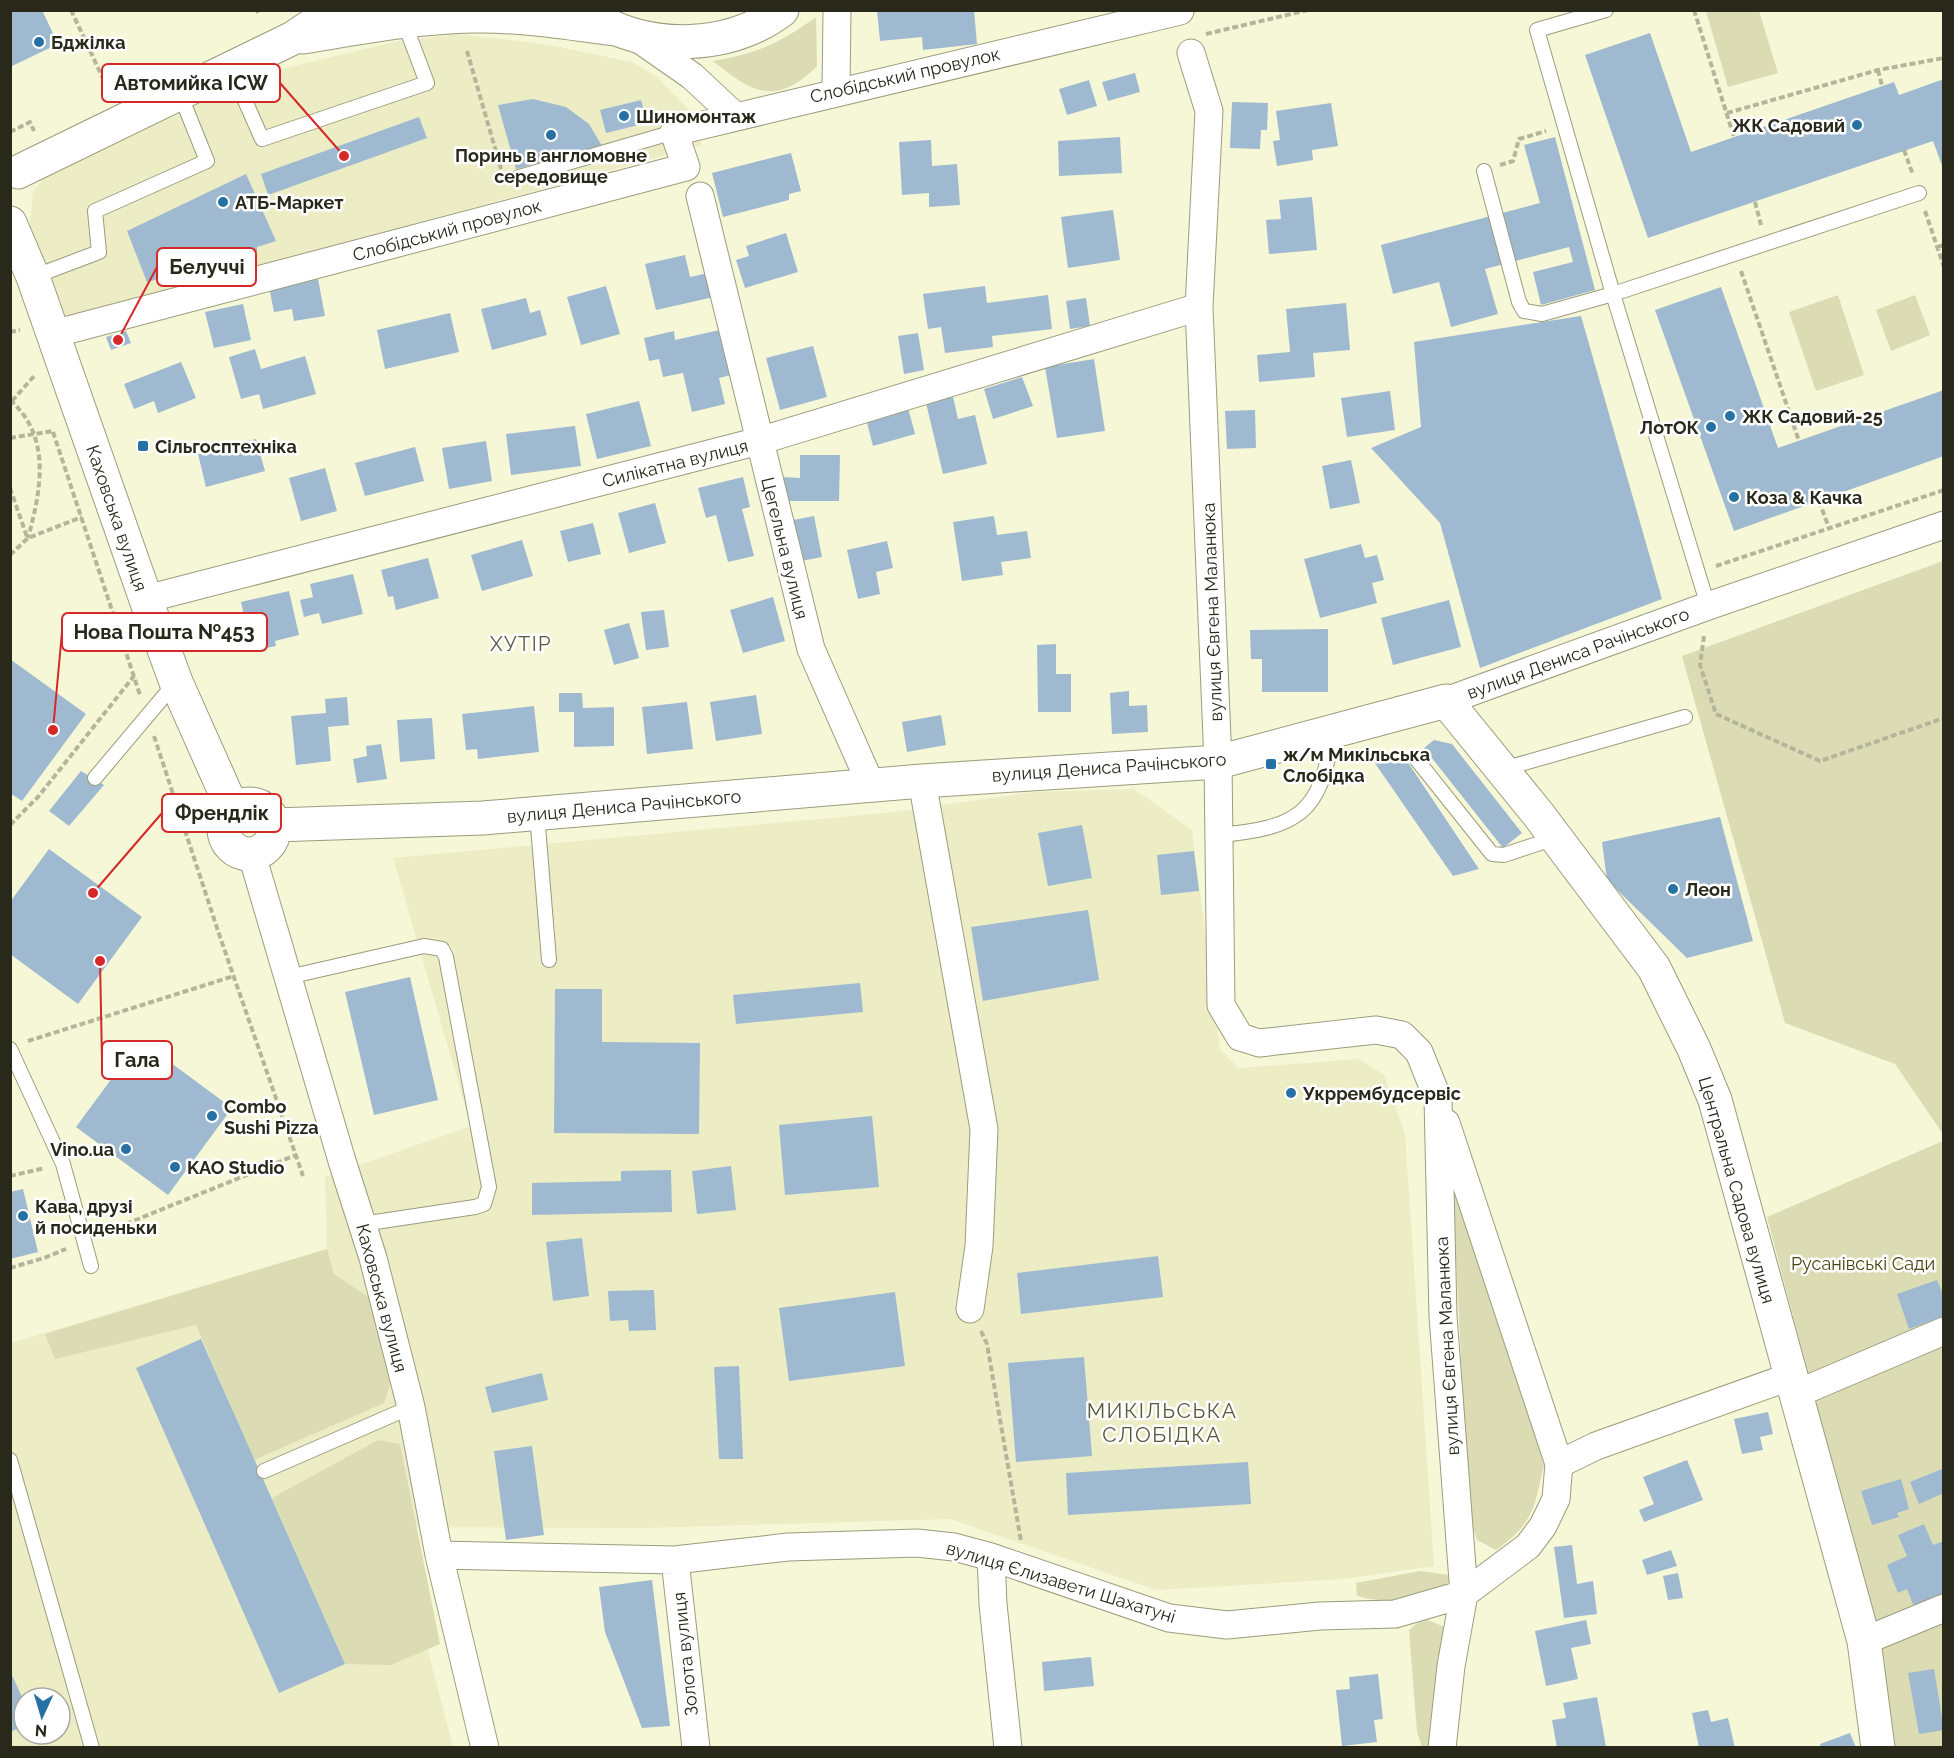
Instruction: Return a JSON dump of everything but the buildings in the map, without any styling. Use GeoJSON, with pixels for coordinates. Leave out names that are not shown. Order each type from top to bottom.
{"type":"FeatureCollection","features":[{"type":"Feature","properties":{"kind":"main road"},"geometry":{"type":"LineString","coordinates":[[10,203],[20,193],[21,183],[14,169],[231,69],[293,38],[335,10]]}},
{"type":"Feature","properties":{"kind":"main road"},"geometry":{"type":"LineString","coordinates":[[582,10],[626,33]]}},
{"type":"Feature","properties":{"kind":"main road"},"geometry":{"type":"LineString","coordinates":[[293,38],[404,21],[473,16],[538,18],[682,43],[727,37],[770,20],[782,10]]}},
{"type":"Feature","properties":{"kind":"main road","name":"Каховська вулиця"},"geometry":{"type":"LineString","coordinates":[[10,223],[33,277],[176,682],[233,810]]}},
{"type":"Feature","properties":{"kind":"main road","name":"вулиця Дениса Рачінського"},"geometry":{"type":"LineString","coordinates":[[274,825],[412,822],[537,814],[922,781],[1218,762],[1446,701]]}},
{"type":"Feature","properties":{"kind":"main road","name":"Центральна Садова вулиця"},"geometry":{"type":"LineString","coordinates":[[1446,701],[1556,838],[1654,968],[1694,1049],[1715,1100],[1864,1641],[1878,1748]]}},
{"type":"Feature","properties":{"kind":"main road"},"geometry":{"type":"LineString","coordinates":[[245,804],[258,806],[269,813],[274,825],[269,844],[252,855],[234,850],[225,840],[225,820],[233,810],[245,804]]}},
{"type":"Feature","properties":{"kind":"street"},"geometry":{"type":"LineString","coordinates":[[836,91],[837,10]]}},
{"type":"Feature","properties":{"kind":"street","name":"Слобідський провулок"},"geometry":{"type":"LineString","coordinates":[[53,334],[686,167],[674,132],[836,91],[1180,11]]}},
{"type":"Feature","properties":{"kind":"street"},"geometry":{"type":"LineString","coordinates":[[626,33],[692,76],[735,116]]}},
{"type":"Feature","properties":{"kind":"street","name":"вулиця Євгена Маланюка"},"geometry":{"type":"LineString","coordinates":[[1191,54],[1209,111],[1199,307],[1218,762],[1221,1005],[1240,1037],[1258,1043],[1376,1030],[1402,1035],[1419,1052],[1438,1099],[1559,1464],[1556,1499],[1543,1526],[1527,1546],[1464,1594]]}},
{"type":"Feature","properties":{"kind":"street","name":"Цегельна вулиця"},"geometry":{"type":"LineString","coordinates":[[700,196],[811,649],[871,785]]}},
{"type":"Feature","properties":{"kind":"street","name":"Силікатна вулиця"},"geometry":{"type":"LineString","coordinates":[[146,599],[759,441],[1199,307]]}},
{"type":"Feature","properties":{"kind":"street","name":"вулиця Дениса Рачінського"},"geometry":{"type":"LineString","coordinates":[[1446,701],[1708,606],[1944,525]]}},
{"type":"Feature","properties":{"kind":"street"},"geometry":{"type":"LineString","coordinates":[[922,781],[984,1129],[978,1246],[970,1309]]}},
{"type":"Feature","properties":{"kind":"street","name":"Каховська вулиця"},"geometry":{"type":"LineString","coordinates":[[252,855],[362,1224],[411,1407],[439,1555],[485,1748]]}},
{"type":"Feature","properties":{"kind":"street","name":"вулиця Євгена Маланюка"},"geometry":{"type":"LineString","coordinates":[[1438,1099],[1443,1316],[1464,1594],[1451,1666],[1442,1748]]}},
{"type":"Feature","properties":{"kind":"street"},"geometry":{"type":"LineString","coordinates":[[1559,1464],[1596,1446],[1793,1385],[1944,1330]]}},
{"type":"Feature","properties":{"kind":"street","name":"вулиця Єлизавети Шахатуні"},"geometry":{"type":"LineString","coordinates":[[439,1555],[675,1560],[788,1547],[918,1543],[954,1546],[1169,1618],[1227,1625],[1320,1616],[1395,1614],[1464,1594]]}},
{"type":"Feature","properties":{"kind":"street"},"geometry":{"type":"LineString","coordinates":[[991,1557],[993,1604],[1008,1748]]}},
{"type":"Feature","properties":{"kind":"street","name":"Золота вулиця"},"geometry":{"type":"LineString","coordinates":[[675,1560],[696,1748]]}},
{"type":"Feature","properties":{"kind":"street"},"geometry":{"type":"LineString","coordinates":[[1864,1641],[1944,1608]]}},
{"type":"Feature","properties":{"kind":"lane"},"geometry":{"type":"LineString","coordinates":[[1606,10],[1537,30],[1613,294],[1708,606]]}},
{"type":"Feature","properties":{"kind":"lane"},"geometry":{"type":"LineString","coordinates":[[231,69],[262,139],[427,82],[404,21]]}},
{"type":"Feature","properties":{"kind":"lane"},"geometry":{"type":"LineString","coordinates":[[33,277],[99,252],[95,211],[207,161],[180,94]]}},
{"type":"Feature","properties":{"kind":"lane"},"geometry":{"type":"LineString","coordinates":[[519,177],[674,132]]}},
{"type":"Feature","properties":{"kind":"lane"},"geometry":{"type":"LineString","coordinates":[[1484,171],[1519,302],[1524,311],[1542,314],[1613,294],[1919,194]]}},
{"type":"Feature","properties":{"kind":"lane"},"geometry":{"type":"LineString","coordinates":[[95,778],[176,682]]}},
{"type":"Feature","properties":{"kind":"lane"},"geometry":{"type":"LineString","coordinates":[[1502,770],[1685,717]]}},
{"type":"Feature","properties":{"kind":"lane"},"geometry":{"type":"LineString","coordinates":[[1219,835],[1278,826],[1298,816],[1314,799],[1328,766],[1332,732]]}},
{"type":"Feature","properties":{"kind":"lane"},"geometry":{"type":"LineString","coordinates":[[1418,760],[1492,854],[1504,855],[1556,838]]}},
{"type":"Feature","properties":{"kind":"lane"},"geometry":{"type":"LineString","coordinates":[[537,814],[549,960]]}},
{"type":"Feature","properties":{"kind":"lane"},"geometry":{"type":"LineString","coordinates":[[288,977],[424,946],[442,949],[447,957],[489,1187],[488,1196],[484,1204],[476,1207],[362,1224]]}},
{"type":"Feature","properties":{"kind":"lane"},"geometry":{"type":"LineString","coordinates":[[16,1046],[63,1164],[92,1266]]}},
{"type":"Feature","properties":{"kind":"lane"},"geometry":{"type":"LineString","coordinates":[[264,1471],[411,1407]]}},
{"type":"Feature","properties":{"kind":"lane"},"geometry":{"type":"LineString","coordinates":[[10,1460],[92,1748]]}},
{"type":"Feature","properties":{"kind":"path"},"geometry":{"type":"LineString","coordinates":[[71,10],[106,85]]}},
{"type":"Feature","properties":{"kind":"path"},"geometry":{"type":"LineString","coordinates":[[1191,54],[1188,38],[1308,10]]}},
{"type":"Feature","properties":{"kind":"path"},"geometry":{"type":"LineString","coordinates":[[1694,10],[1734,137]]}},
{"type":"Feature","properties":{"kind":"path"},"geometry":{"type":"LineString","coordinates":[[467,51],[513,212]]}},
{"type":"Feature","properties":{"kind":"path"},"geometry":{"type":"LineString","coordinates":[[1727,113],[1878,70],[1944,58]]}},
{"type":"Feature","properties":{"kind":"path"},"geometry":{"type":"LineString","coordinates":[[1878,70],[1882,86]]}},
{"type":"Feature","properties":{"kind":"path"},"geometry":{"type":"LineString","coordinates":[[1484,171],[1513,161],[1519,139],[1564,126]]}},
{"type":"Feature","properties":{"kind":"path"},"geometry":{"type":"LineString","coordinates":[[1936,247],[1944,245]]}},
{"type":"Feature","properties":{"kind":"path"},"geometry":{"type":"LineString","coordinates":[[1735,253],[1799,441]]}},
{"type":"Feature","properties":{"kind":"path"},"geometry":{"type":"LineString","coordinates":[[10,332],[21,329]]}},
{"type":"Feature","properties":{"kind":"path"},"geometry":{"type":"LineString","coordinates":[[28,538],[39,498],[41,463],[35,434],[27,418],[11,401],[35,375]]}},
{"type":"Feature","properties":{"kind":"path"},"geometry":{"type":"LineString","coordinates":[[10,438],[53,431]]}},
{"type":"Feature","properties":{"kind":"path"},"geometry":{"type":"LineString","coordinates":[[10,488],[28,538]]}},
{"type":"Feature","properties":{"kind":"path"},"geometry":{"type":"LineString","coordinates":[[1697,572],[1944,490]]}},
{"type":"Feature","properties":{"kind":"path"},"geometry":{"type":"LineString","coordinates":[[1819,501],[1829,528]]}},
{"type":"Feature","properties":{"kind":"path"},"geometry":{"type":"LineString","coordinates":[[10,555],[28,538],[82,517],[234,976],[303,1176]]}},
{"type":"Feature","properties":{"kind":"path"},"geometry":{"type":"LineString","coordinates":[[1708,606],[1700,665],[1716,714],[1820,760],[1944,718]]}},
{"type":"Feature","properties":{"kind":"path"},"geometry":{"type":"LineString","coordinates":[[10,825],[38,797],[134,676]]}},
{"type":"Feature","properties":{"kind":"path"},"geometry":{"type":"LineString","coordinates":[[16,1046],[234,976]]}},
{"type":"Feature","properties":{"kind":"path"},"geometry":{"type":"LineString","coordinates":[[10,1268],[44,1258],[296,1155]]}},
{"type":"Feature","properties":{"kind":"path"},"geometry":{"type":"LineString","coordinates":[[10,1176],[63,1164]]}},
{"type":"Feature","properties":{"kind":"path"},"geometry":{"type":"LineString","coordinates":[[970,1309],[987,1344],[1006,1464],[1027,1569]]}},
{"type":"Feature","properties":{"kind":"shaded area"},"geometry":{"type":"Polygon","coordinates":[[[457,34],[544,44],[632,62],[658,78],[687,108],[702,145],[63,320],[29,230],[33,192],[47,173],[98,147],[265,73],[394,42],[457,34]]]}},
{"type":"Feature","properties":{"kind":"shaded area"},"geometry":{"type":"Polygon","coordinates":[[[1134,789],[1192,830],[1220,1050],[1239,1068],[1359,1059],[1384,1075],[1405,1134],[1434,1566],[1344,1579],[1157,1590],[950,1519],[642,1528],[396,1527],[453,1747],[11,1748],[11,1343],[327,1249],[325,1177],[471,1126],[393,858],[895,812],[1034,792],[1134,789]]]}},
{"type":"Feature","properties":{"kind":"green space"},"geometry":{"type":"Polygon","coordinates":[[[1706,11],[1759,11],[1778,73],[1728,87],[1706,11]]]}},
{"type":"Feature","properties":{"kind":"green space"},"geometry":{"type":"Polygon","coordinates":[[[816,17],[817,66],[790,87],[777,91],[753,88],[713,61],[743,55],[768,46],[816,17]]]}},
{"type":"Feature","properties":{"kind":"green space"},"geometry":{"type":"Polygon","coordinates":[[[1838,295],[1864,375],[1816,391],[1789,312],[1838,295]]]}},
{"type":"Feature","properties":{"kind":"green space"},"geometry":{"type":"Polygon","coordinates":[[[1915,295],[1930,335],[1891,351],[1876,310],[1915,295]]]}},
{"type":"Feature","properties":{"kind":"green space"},"geometry":{"type":"Polygon","coordinates":[[[1944,561],[1943,1134],[1895,1064],[1785,1023],[1682,656],[1944,561]]]}},
{"type":"Feature","properties":{"kind":"green space","name":"Русанівські Сади"},"geometry":{"type":"Polygon","coordinates":[[[1943,1141],[1943,1747],[1891,1747],[1877,1637],[1767,1217],[1943,1141]]]}},
{"type":"Feature","properties":{"kind":"green space"},"geometry":{"type":"Polygon","coordinates":[[[1451,1159],[1544,1465],[1538,1493],[1525,1523],[1496,1550],[1477,1540],[1469,1516],[1451,1159]]]}},
{"type":"Feature","properties":{"kind":"green space"},"geometry":{"type":"Polygon","coordinates":[[[327,1249],[334,1274],[370,1298],[390,1385],[384,1403],[254,1460],[196,1325],[55,1359],[45,1334],[327,1249]]]}},
{"type":"Feature","properties":{"kind":"green space"},"geometry":{"type":"Polygon","coordinates":[[[378,1440],[400,1444],[440,1644],[391,1665],[345,1664],[272,1498],[378,1440]]]}},
{"type":"Feature","properties":{"kind":"green space"},"geometry":{"type":"Polygon","coordinates":[[[1420,1571],[1450,1575],[1445,1590],[1391,1601],[1357,1596],[1356,1583],[1420,1571]]]}},
{"type":"Feature","properties":{"kind":"green space"},"geometry":{"type":"Polygon","coordinates":[[[1423,1618],[1447,1628],[1432,1747],[1422,1747],[1417,1732],[1409,1630],[1423,1618]]]}},
{"type":"Feature","properties":{"kind":"place","name":"Бджілка"},"geometry":{"type":"Point","coordinates":[39,42]}},
{"type":"Feature","properties":{"kind":"place","name":"Шиномонтаж"},"geometry":{"type":"Point","coordinates":[624,116]}},
{"type":"Feature","properties":{"kind":"place","name":"ЖК Садовий"},"geometry":{"type":"Point","coordinates":[1857,125]}},
{"type":"Feature","properties":{"kind":"place","name":"Поринь в англомовне середовище"},"geometry":{"type":"Point","coordinates":[551,135]}},
{"type":"Feature","properties":{"kind":"place","name":"Автомийка ICW"},"geometry":{"type":"Point","coordinates":[344,156]}},
{"type":"Feature","properties":{"kind":"place","name":"АТБ-Маркет"},"geometry":{"type":"Point","coordinates":[223,202]}},
{"type":"Feature","properties":{"kind":"place","name":"Белуччі"},"geometry":{"type":"Point","coordinates":[118,340]}},
{"type":"Feature","properties":{"kind":"place","name":"ЖК Садовий-25"},"geometry":{"type":"Point","coordinates":[1730,416]}},
{"type":"Feature","properties":{"kind":"place","name":"ЛотОК"},"geometry":{"type":"Point","coordinates":[1711,427]}},
{"type":"Feature","properties":{"kind":"place","name":"Сільгосптехніка"},"geometry":{"type":"Point","coordinates":[143,446]}},
{"type":"Feature","properties":{"kind":"place","name":"Коза & Качка"},"geometry":{"type":"Point","coordinates":[1734,497]}},
{"type":"Feature","properties":{"kind":"place","name":"Нова Пошта №453"},"geometry":{"type":"Point","coordinates":[53,730]}},
{"type":"Feature","properties":{"kind":"place","name":"ж/м Микільська Слобідка"},"geometry":{"type":"Point","coordinates":[1271,764]}},
{"type":"Feature","properties":{"kind":"place","name":"Леон"},"geometry":{"type":"Point","coordinates":[1673,889]}},
{"type":"Feature","properties":{"kind":"place","name":"Френдлік"},"geometry":{"type":"Point","coordinates":[93,893]}},
{"type":"Feature","properties":{"kind":"place","name":"Гала"},"geometry":{"type":"Point","coordinates":[100,961]}},
{"type":"Feature","properties":{"kind":"place","name":"Укррембудсервіс"},"geometry":{"type":"Point","coordinates":[1291,1093]}},
{"type":"Feature","properties":{"kind":"place","name":"Combo Sushi Pizza"},"geometry":{"type":"Point","coordinates":[212,1116]}},
{"type":"Feature","properties":{"kind":"place","name":"Vino.ua"},"geometry":{"type":"Point","coordinates":[126,1149]}},
{"type":"Feature","properties":{"kind":"place","name":"KAO Studio"},"geometry":{"type":"Point","coordinates":[175,1167]}},
{"type":"Feature","properties":{"kind":"place","name":"Кава, друзі й посиденьки"},"geometry":{"type":"Point","coordinates":[23,1216]}},
{"type":"Feature","properties":{"kind":"district","name":"ХУТІР"},"geometry":{"type":"Point","coordinates":[521,644]}},
{"type":"Feature","properties":{"kind":"district","name":"МИКІЛЬСЬКА СЛОБІДКА"},"geometry":{"type":"Point","coordinates":[1162,1422]}}]}
